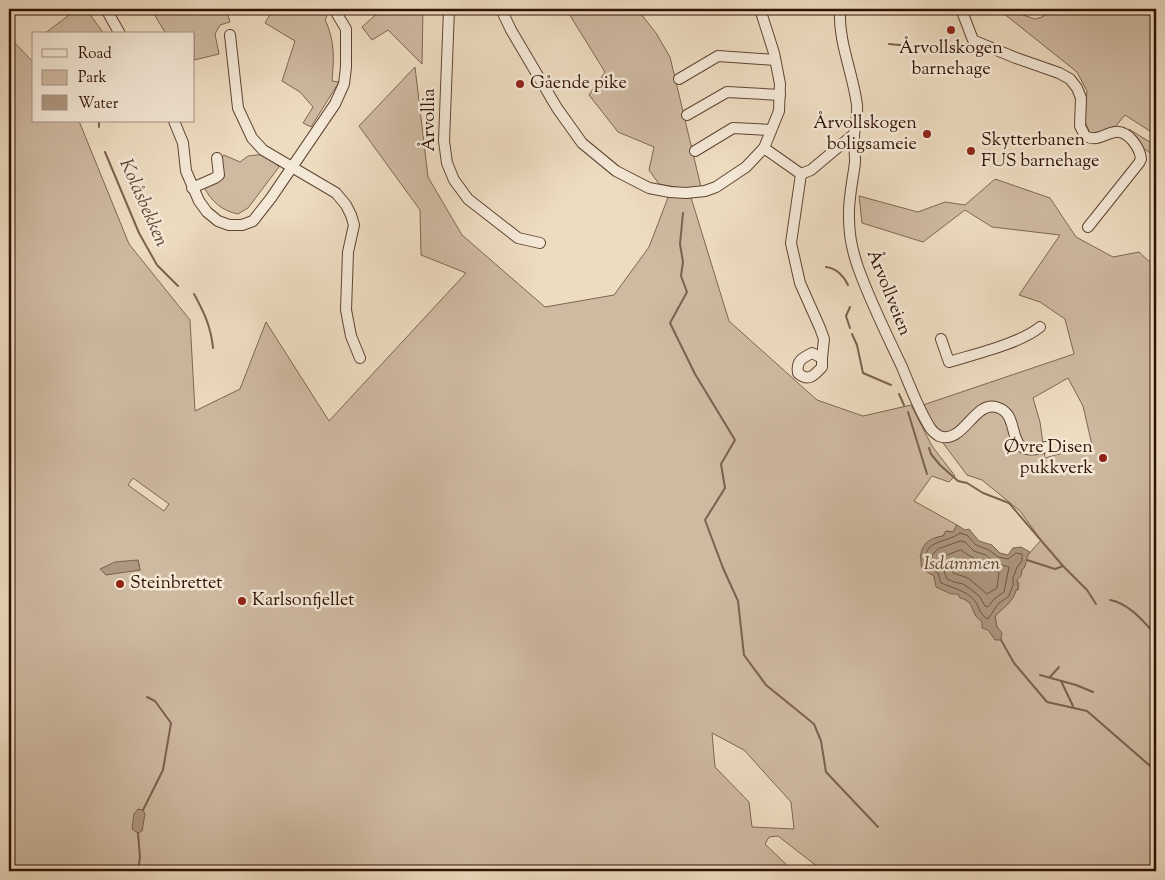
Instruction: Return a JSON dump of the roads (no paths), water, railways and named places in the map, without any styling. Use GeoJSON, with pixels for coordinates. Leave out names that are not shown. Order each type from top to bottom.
{"type":"FeatureCollection","features":[{"type":"Feature","properties":{"kind":"street"},"geometry":{"type":"LineString","coordinates":[[106,9],[119,32]]}},
{"type":"Feature","properties":{"kind":"street"},"geometry":{"type":"LineString","coordinates":[[174,122],[183,143],[186,171],[192,188],[207,212],[218,221],[230,225],[242,225],[252,221],[271,198],[335,104],[344,84],[346,29],[334,9]]}},
{"type":"Feature","properties":{"kind":"street","name":"Årvollia"},"geometry":{"type":"LineString","coordinates":[[449,9],[444,141],[447,163],[454,180],[468,198],[518,238],[540,243]]}},
{"type":"Feature","properties":{"kind":"street"},"geometry":{"type":"LineString","coordinates":[[501,9],[511,30],[557,108],[582,143],[616,171],[658,190],[678,193],[698,192],[716,187],[728,181],[746,167],[764,148],[779,111],[780,84],[776,60],[760,9]]}},
{"type":"Feature","properties":{"kind":"street","name":"Årvollveien"},"geometry":{"type":"LineString","coordinates":[[840,9],[839,21],[858,115],[854,134],[855,160],[849,217],[851,246],[863,279],[931,430],[944,437],[953,436],[985,408],[998,407],[1010,418],[1015,437],[1020,446],[1031,450],[1046,447]]}},
{"type":"Feature","properties":{"kind":"street"},"geometry":{"type":"LineString","coordinates":[[962,9],[973,40],[1070,79],[1077,88],[1081,98],[1080,126],[1085,136],[1096,138],[1120,132],[1129,138],[1138,150],[1141,159],[1139,163],[1088,226]]}},
{"type":"Feature","properties":{"kind":"street"},"geometry":{"type":"LineString","coordinates":[[230,35],[238,108],[252,138],[263,150],[336,193],[346,205],[351,215],[354,225],[348,252],[346,310],[351,336],[360,358]]}},
{"type":"Feature","properties":{"kind":"street"},"geometry":{"type":"LineString","coordinates":[[679,79],[718,56],[776,60]]}},
{"type":"Feature","properties":{"kind":"street"},"geometry":{"type":"LineString","coordinates":[[687,115],[727,92],[780,96]]}},
{"type":"Feature","properties":{"kind":"street"},"geometry":{"type":"LineString","coordinates":[[695,151],[733,128],[771,130]]}},
{"type":"Feature","properties":{"kind":"street"},"geometry":{"type":"LineString","coordinates":[[802,174],[811,170],[854,134]]}},
{"type":"Feature","properties":{"kind":"street"},"geometry":{"type":"LineString","coordinates":[[764,148],[802,174]]}},
{"type":"Feature","properties":{"kind":"street"},"geometry":{"type":"LineString","coordinates":[[192,188],[219,175],[217,158]]}},
{"type":"Feature","properties":{"kind":"street"},"geometry":{"type":"LineString","coordinates":[[802,174],[791,243],[800,283],[824,339],[822,358]]}},
{"type":"Feature","properties":{"kind":"street"},"geometry":{"type":"LineString","coordinates":[[941,339],[949,362],[984,352],[1032,333],[1040,327]]}},
{"type":"Feature","properties":{"kind":"water","name":"Isdammen"},"geometry":{"type":"Polygon","coordinates":[[[957,525],[965,530],[969,529],[979,541],[992,545],[1000,553],[1008,555],[1013,548],[1021,547],[1030,552],[1021,576],[1017,580],[1018,589],[1011,601],[995,616],[997,627],[1002,633],[1001,640],[995,640],[988,630],[982,628],[982,622],[976,617],[969,602],[960,598],[958,594],[951,594],[936,587],[934,576],[922,569],[921,556],[924,546],[931,540],[943,536],[946,531],[953,532],[957,525]]]}},
{"type":"Feature","properties":{"kind":"water"},"geometry":{"type":"Polygon","coordinates":[[[138,560],[140,570],[106,575],[100,569],[115,562],[138,560]]]}},
{"type":"Feature","properties":{"kind":"water"},"geometry":{"type":"Polygon","coordinates":[[[138,809],[143,810],[145,814],[142,831],[138,833],[132,829],[134,814],[138,809]]]}},
{"type":"Feature","properties":{"kind":"waterway"},"geometry":{"type":"LineString","coordinates":[[889,44],[910,46]]}},
{"type":"Feature","properties":{"kind":"waterway","name":"Kolåsbekken"},"geometry":{"type":"LineString","coordinates":[[99,122],[99,127]]}},
{"type":"Feature","properties":{"kind":"waterway","name":"Kolåsbekken"},"geometry":{"type":"LineString","coordinates":[[105,152],[139,233],[157,265],[178,286]]}},
{"type":"Feature","properties":{"kind":"waterway"},"geometry":{"type":"LineString","coordinates":[[683,213],[680,244],[683,262],[681,276],[687,292],[670,323],[695,374],[735,440],[721,464],[725,488],[705,520],[738,601],[744,655],[766,685],[814,724],[821,741],[826,772],[878,827]]}},
{"type":"Feature","properties":{"kind":"waterway"},"geometry":{"type":"LineString","coordinates":[[826,267],[839,273],[848,285]]}},
{"type":"Feature","properties":{"kind":"waterway","name":"Kolåsbekken"},"geometry":{"type":"LineString","coordinates":[[194,294],[207,320],[213,348]]}},
{"type":"Feature","properties":{"kind":"waterway"},"geometry":{"type":"LineString","coordinates":[[850,307],[846,316],[850,328]]}},
{"type":"Feature","properties":{"kind":"waterway"},"geometry":{"type":"LineString","coordinates":[[852,334],[857,345],[863,373],[891,385]]}},
{"type":"Feature","properties":{"kind":"waterway"},"geometry":{"type":"LineString","coordinates":[[899,394],[904,405]]}},
{"type":"Feature","properties":{"kind":"waterway"},"geometry":{"type":"LineString","coordinates":[[908,412],[927,474]]}},
{"type":"Feature","properties":{"kind":"waterway"},"geometry":{"type":"LineString","coordinates":[[929,448],[931,454],[940,465],[958,481],[967,483],[983,493],[1009,503],[1063,566]]}},
{"type":"Feature","properties":{"kind":"waterway"},"geometry":{"type":"LineString","coordinates":[[1027,560],[1055,569],[1063,566],[1087,590],[1096,604]]}},
{"type":"Feature","properties":{"kind":"waterway"},"geometry":{"type":"LineString","coordinates":[[1110,600],[1130,609],[1156,635]]}},
{"type":"Feature","properties":{"kind":"waterway"},"geometry":{"type":"LineString","coordinates":[[1001,640],[1014,663],[1047,702],[1087,711],[1156,771]]}},
{"type":"Feature","properties":{"kind":"waterway"},"geometry":{"type":"LineString","coordinates":[[1050,677],[1059,667]]}},
{"type":"Feature","properties":{"kind":"waterway"},"geometry":{"type":"LineString","coordinates":[[1040,675],[1093,692]]}},
{"type":"Feature","properties":{"kind":"waterway"},"geometry":{"type":"LineString","coordinates":[[1061,681],[1073,706]]}},
{"type":"Feature","properties":{"kind":"waterway"},"geometry":{"type":"LineString","coordinates":[[143,810],[163,770],[171,723],[155,701],[147,697]]}},
{"type":"Feature","properties":{"kind":"waterway"},"geometry":{"type":"LineString","coordinates":[[138,833],[140,857],[138,871]]}},
{"type":"Feature","properties":{"kind":"place","name":"Årvollskogen barnehage"},"geometry":{"type":"Point","coordinates":[951,30]}},
{"type":"Feature","properties":{"kind":"place","name":"Gående pike"},"geometry":{"type":"Point","coordinates":[520,84]}},
{"type":"Feature","properties":{"kind":"place","name":"Årvollskogen boligsameie"},"geometry":{"type":"Point","coordinates":[927,134]}},
{"type":"Feature","properties":{"kind":"place","name":"Skytterbanen FUS barnehage"},"geometry":{"type":"Point","coordinates":[971,151]}},
{"type":"Feature","properties":{"kind":"place","name":"Øvre Disen pukkverk"},"geometry":{"type":"Point","coordinates":[1103,458]}},
{"type":"Feature","properties":{"kind":"place","name":"Steinbrettet"},"geometry":{"type":"Point","coordinates":[120,584]}},
{"type":"Feature","properties":{"kind":"place","name":"Karlsonfjellet"},"geometry":{"type":"Point","coordinates":[242,601]}}]}
